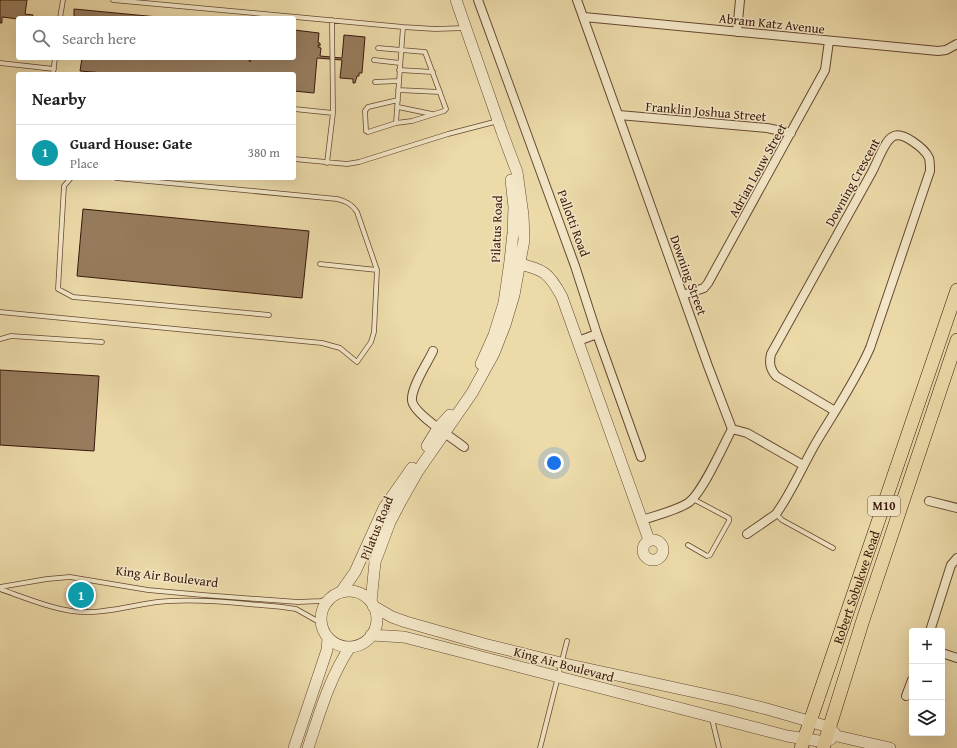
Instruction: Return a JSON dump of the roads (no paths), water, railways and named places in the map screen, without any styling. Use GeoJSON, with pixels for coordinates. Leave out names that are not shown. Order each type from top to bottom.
{"type":"FeatureCollection","features":[{"type":"Feature","properties":{"kind":"main road","name":"Robert Sobukwe Road"},"geometry":{"type":"LineString","coordinates":[[803,743],[957,290]]}},
{"type":"Feature","properties":{"kind":"main road","name":"Robert Sobukwe Road"},"geometry":{"type":"LineString","coordinates":[[824,745],[833,731],[865,612],[957,340]]}},
{"type":"Feature","properties":{"kind":"street"},"geometry":{"type":"LineString","coordinates":[[456,0],[498,121]]}},
{"type":"Feature","properties":{"kind":"street","name":"Pallotti Road"},"geometry":{"type":"LineString","coordinates":[[478,0],[575,266],[597,334],[641,457]]}},
{"type":"Feature","properties":{"kind":"street","name":"Downing Street"},"geometry":{"type":"LineString","coordinates":[[577,0],[732,429]]}},
{"type":"Feature","properties":{"kind":"street"},"geometry":{"type":"LineString","coordinates":[[737,32],[740,0]]}},
{"type":"Feature","properties":{"kind":"street","name":"Abram Katz Avenue"},"geometry":{"type":"LineString","coordinates":[[584,17],[938,51],[946,50],[957,44]]}},
{"type":"Feature","properties":{"kind":"street","name":"Adrian Louw Street"},"geometry":{"type":"LineString","coordinates":[[684,295],[704,288],[708,283],[825,70],[829,41]]}},
{"type":"Feature","properties":{"kind":"street","name":"Franklin Joshua Street"},"geometry":{"type":"LineString","coordinates":[[619,115],[767,128],[791,133]]}},
{"type":"Feature","properties":{"kind":"street","name":"Pilatus Road"},"geometry":{"type":"LineString","coordinates":[[372,604],[375,562],[390,522],[454,409],[480,368],[494,335],[515,262],[514,208],[507,148],[498,121]]}},
{"type":"Feature","properties":{"kind":"street","name":"Downing Crescent"},"geometry":{"type":"LineString","coordinates":[[776,514],[785,501],[803,465],[835,411],[870,348],[930,171],[929,157],[924,151],[904,136],[898,134],[890,138],[884,147],[872,172],[771,354],[770,365],[772,372],[776,376],[835,411]]}},
{"type":"Feature","properties":{"kind":"street"},"geometry":{"type":"LineString","coordinates":[[515,262],[542,270],[555,284],[562,297],[649,540]]}},
{"type":"Feature","properties":{"kind":"street"},"geometry":{"type":"LineString","coordinates":[[578,341],[597,334]]}},
{"type":"Feature","properties":{"kind":"street"},"geometry":{"type":"LineString","coordinates":[[433,352],[414,390],[412,400],[417,411],[464,447]]}},
{"type":"Feature","properties":{"kind":"street"},"geometry":{"type":"LineString","coordinates":[[642,520],[687,504],[693,499],[732,429],[747,433],[803,465]]}},
{"type":"Feature","properties":{"kind":"street","name":"Pilatus Road"},"geometry":{"type":"LineString","coordinates":[[336,594],[354,572],[384,508],[442,430]]}},
{"type":"Feature","properties":{"kind":"street"},"geometry":{"type":"LineString","coordinates":[[929,501],[957,508]]}},
{"type":"Feature","properties":{"kind":"street"},"geometry":{"type":"LineString","coordinates":[[747,534],[776,514]]}},
{"type":"Feature","properties":{"kind":"street"},"geometry":{"type":"LineString","coordinates":[[931,628],[950,570],[954,560],[957,558]]}},
{"type":"Feature","properties":{"kind":"street"},"geometry":{"type":"LineString","coordinates":[[355,592],[361,594],[372,604],[376,618],[374,630],[366,641],[350,647],[342,646],[328,638],[323,631],[321,615],[324,605],[336,594],[355,592]]}},
{"type":"Feature","properties":{"kind":"street","name":"King Air Boulevard"},"geometry":{"type":"LineString","coordinates":[[372,604],[392,617],[406,622],[561,663],[731,700],[810,722]]}},
{"type":"Feature","properties":{"kind":"street","name":"King Air Boulevard"},"geometry":{"type":"LineString","coordinates":[[371,635],[404,638],[558,676],[748,726],[803,743]]}},
{"type":"Feature","properties":{"kind":"street"},"geometry":{"type":"LineString","coordinates":[[294,748],[327,650],[328,638]]}},
{"type":"Feature","properties":{"kind":"street"},"geometry":{"type":"LineString","coordinates":[[308,748],[332,678],[350,647]]}},
{"type":"Feature","properties":{"kind":"street"},"geometry":{"type":"LineString","coordinates":[[945,654],[957,658]]}},
{"type":"Feature","properties":{"kind":"street"},"geometry":{"type":"LineString","coordinates":[[906,696],[909,688]]}},
{"type":"Feature","properties":{"kind":"street"},"geometry":{"type":"LineString","coordinates":[[810,722],[833,731],[890,748]]}},
{"type":"Feature","properties":{"kind":"street"},"geometry":{"type":"LineString","coordinates":[[803,743],[824,745]]}},
{"type":"Feature","properties":{"kind":"lane"},"geometry":{"type":"LineString","coordinates":[[60,16],[63,0]]}},
{"type":"Feature","properties":{"kind":"lane"},"geometry":{"type":"LineString","coordinates":[[113,0],[288,16]]}},
{"type":"Feature","properties":{"kind":"lane"},"geometry":{"type":"LineString","coordinates":[[296,17],[403,27],[435,29],[466,28]]}},
{"type":"Feature","properties":{"kind":"lane"},"geometry":{"type":"LineString","coordinates":[[327,163],[332,113],[332,20]]}},
{"type":"Feature","properties":{"kind":"lane"},"geometry":{"type":"LineString","coordinates":[[396,123],[403,27]]}},
{"type":"Feature","properties":{"kind":"lane"},"geometry":{"type":"LineString","coordinates":[[378,48],[425,52],[446,109],[444,111],[412,121],[396,123],[368,132],[365,129],[365,111],[368,107],[398,100]]}},
{"type":"Feature","properties":{"kind":"lane"},"geometry":{"type":"LineString","coordinates":[[53,72],[55,60]]}},
{"type":"Feature","properties":{"kind":"lane"},"geometry":{"type":"LineString","coordinates":[[374,60],[400,63]]}},
{"type":"Feature","properties":{"kind":"lane"},"geometry":{"type":"LineString","coordinates":[[0,63],[54,69]]}},
{"type":"Feature","properties":{"kind":"lane"},"geometry":{"type":"LineString","coordinates":[[400,70],[433,72]]}},
{"type":"Feature","properties":{"kind":"lane"},"geometry":{"type":"LineString","coordinates":[[375,82],[399,81]]}},
{"type":"Feature","properties":{"kind":"lane"},"geometry":{"type":"LineString","coordinates":[[398,90],[440,92]]}},
{"type":"Feature","properties":{"kind":"lane"},"geometry":{"type":"LineString","coordinates":[[398,107],[434,114]]}},
{"type":"Feature","properties":{"kind":"lane"},"geometry":{"type":"LineString","coordinates":[[296,109],[332,113]]}},
{"type":"Feature","properties":{"kind":"lane"},"geometry":{"type":"LineString","coordinates":[[296,159],[347,164],[359,162],[448,134],[498,121]]}},
{"type":"Feature","properties":{"kind":"lane"},"geometry":{"type":"LineString","coordinates":[[69,180],[64,186],[58,289],[73,297],[269,315]]}},
{"type":"Feature","properties":{"kind":"lane"},"geometry":{"type":"LineString","coordinates":[[0,312],[322,343],[340,348],[357,362],[371,342],[374,332],[377,270],[357,212],[349,203],[342,200],[137,180]]}},
{"type":"Feature","properties":{"kind":"lane"},"geometry":{"type":"LineString","coordinates":[[320,264],[377,270]]}},
{"type":"Feature","properties":{"kind":"lane"},"geometry":{"type":"LineString","coordinates":[[0,339],[11,336],[102,342]]}},
{"type":"Feature","properties":{"kind":"lane"},"geometry":{"type":"LineString","coordinates":[[688,545],[707,556],[710,555],[729,521],[729,518],[693,499]]}},
{"type":"Feature","properties":{"kind":"lane"},"geometry":{"type":"LineString","coordinates":[[776,514],[782,520],[833,548]]}},
{"type":"Feature","properties":{"kind":"lane","name":"King Air Boulevard"},"geometry":{"type":"LineString","coordinates":[[0,588],[47,579],[70,578],[148,590],[298,602],[321,600],[336,594]]}},
{"type":"Feature","properties":{"kind":"lane","name":"King Air Boulevard"},"geometry":{"type":"LineString","coordinates":[[0,588],[42,603],[76,611],[107,611],[169,601],[192,601],[282,607],[296,610],[321,623]]}},
{"type":"Feature","properties":{"kind":"lane"},"geometry":{"type":"LineString","coordinates":[[540,748],[566,641]]}},
{"type":"Feature","properties":{"kind":"lane"},"geometry":{"type":"LineString","coordinates":[[711,716],[719,748]]}},
{"type":"Feature","properties":{"kind":"place","name":"Guard House: Gate"},"geometry":{"type":"Point","coordinates":[81,595]}}]}
